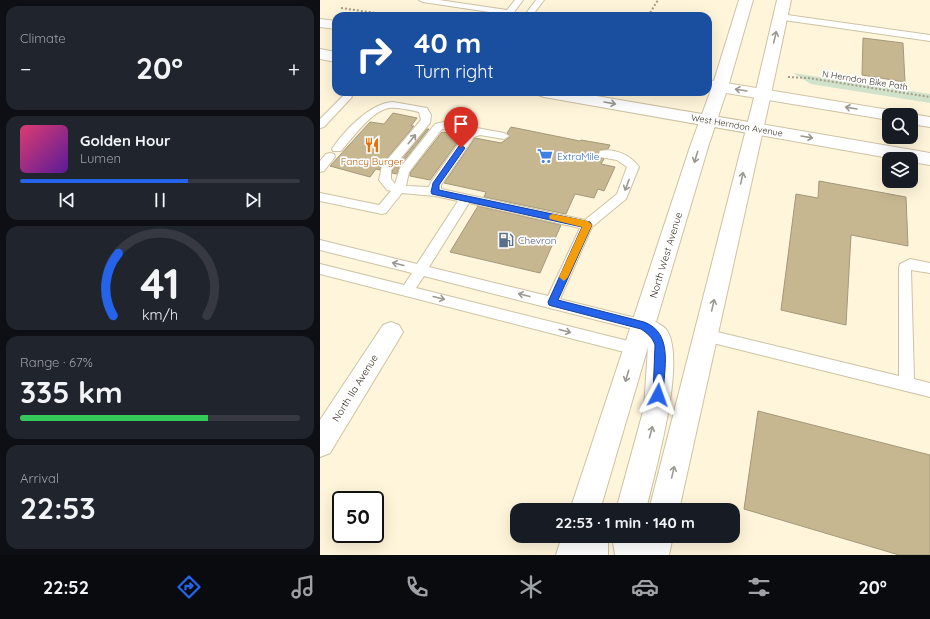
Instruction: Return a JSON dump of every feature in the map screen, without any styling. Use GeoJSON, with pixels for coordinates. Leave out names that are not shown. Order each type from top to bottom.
{"type":"FeatureCollection","features":[{"type":"Feature","properties":{"kind":"main road","name":"North West Avenue"},"geometry":{"type":"LineString","coordinates":[[590,503],[708,120],[714,86],[746,0]]}},
{"type":"Feature","properties":{"kind":"main road"},"geometry":{"type":"LineString","coordinates":[[666,503],[784,0]]}},
{"type":"Feature","properties":{"kind":"main road"},"geometry":{"type":"LineString","coordinates":[[320,23],[332,25]]}},
{"type":"Feature","properties":{"kind":"main road"},"geometry":{"type":"LineString","coordinates":[[320,54],[332,56]]}},
{"type":"Feature","properties":{"kind":"main road"},"geometry":{"type":"LineString","coordinates":[[714,86],[882,114]]}},
{"type":"Feature","properties":{"kind":"main road","name":"West Herndon Avenue"},"geometry":{"type":"LineString","coordinates":[[567,96],[930,159]]}},
{"type":"Feature","properties":{"kind":"main road"},"geometry":{"type":"LineString","coordinates":[[918,120],[930,122]]}},
{"type":"Feature","properties":{"kind":"main road","name":"North Ila Avenue"},"geometry":{"type":"LineString","coordinates":[[320,444],[391,332]]}},
{"type":"Feature","properties":{"kind":"main road"},"geometry":{"type":"LineString","coordinates":[[633,503],[657,408],[661,355],[657,336],[640,338]]}},
{"type":"Feature","properties":{"kind":"main road"},"geometry":{"type":"LineString","coordinates":[[571,555],[575,543]]}},
{"type":"Feature","properties":{"kind":"main road"},"geometry":{"type":"LineString","coordinates":[[593,543],[594,555]]}},
{"type":"Feature","properties":{"kind":"main road"},"geometry":{"type":"LineString","coordinates":[[628,543],[630,555]]}},
{"type":"Feature","properties":{"kind":"main road"},"geometry":{"type":"LineString","coordinates":[[654,555],[657,543]]}},
{"type":"Feature","properties":{"kind":"lane"},"geometry":{"type":"LineString","coordinates":[[423,0],[502,12]]}},
{"type":"Feature","properties":{"kind":"lane"},"geometry":{"type":"LineString","coordinates":[[510,12],[519,0]]}},
{"type":"Feature","properties":{"kind":"lane"},"geometry":{"type":"LineString","coordinates":[[531,12],[540,0]]}},
{"type":"Feature","properties":{"kind":"lane"},"geometry":{"type":"LineString","coordinates":[[780,17],[930,38]]}},
{"type":"Feature","properties":{"kind":"lane"},"geometry":{"type":"LineString","coordinates":[[320,125],[347,97]]}},
{"type":"Feature","properties":{"kind":"lane"},"geometry":{"type":"LineString","coordinates":[[320,168],[373,111],[383,105],[391,104],[423,110],[426,115],[426,121],[386,169],[385,180],[391,187],[435,192],[588,225]]}},
{"type":"Feature","properties":{"kind":"lane"},"geometry":{"type":"LineString","coordinates":[[320,197],[382,210],[398,189],[404,171],[439,126],[444,124],[504,136]]}},
{"type":"Feature","properties":{"kind":"lane"},"geometry":{"type":"LineString","coordinates":[[435,192],[435,185],[470,135],[480,131]]}},
{"type":"Feature","properties":{"kind":"lane"},"geometry":{"type":"LineString","coordinates":[[552,302],[588,225],[596,216],[622,196],[633,167],[630,161],[623,157],[604,154]]}},
{"type":"Feature","properties":{"kind":"lane"},"geometry":{"type":"LineString","coordinates":[[408,290],[466,198]]}},
{"type":"Feature","properties":{"kind":"lane"},"geometry":{"type":"LineString","coordinates":[[320,245],[552,302],[640,338]]}},
{"type":"Feature","properties":{"kind":"lane"},"geometry":{"type":"LineString","coordinates":[[907,385],[905,268],[910,264],[930,268]]}},
{"type":"Feature","properties":{"kind":"lane"},"geometry":{"type":"LineString","coordinates":[[320,269],[408,290],[640,338]]}},
{"type":"Feature","properties":{"kind":"lane"},"geometry":{"type":"LineString","coordinates":[[705,335],[930,390]]}},
{"type":"Feature","properties":{"kind":"path"},"geometry":{"type":"LineString","coordinates":[[650,12],[658,0]]}},
{"type":"Feature","properties":{"kind":"path"},"geometry":{"type":"LineString","coordinates":[[335,7],[369,12]]}},
{"type":"Feature","properties":{"kind":"path","name":"N Herndon Bike Path"},"geometry":{"type":"LineString","coordinates":[[797,78],[808,78],[930,97]]}},
{"type":"Feature","properties":{"kind":"green space"},"geometry":{"type":"Polygon","coordinates":[[[793,73],[930,94],[930,103],[811,84],[793,73]]]}},
{"type":"Feature","properties":{"kind":"building"},"geometry":{"type":"Polygon","coordinates":[[[863,38],[903,43],[905,82],[862,75],[863,38]]]}},
{"type":"Feature","properties":{"kind":"building","name":"Fancy Burger"},"geometry":{"type":"Polygon","coordinates":[[[393,113],[417,118],[411,126],[414,126],[381,165],[380,170],[376,169],[370,177],[330,166],[370,122],[384,124],[393,113]]]}},
{"type":"Feature","properties":{"kind":"building","name":"ExtraMile"},"geometry":{"type":"Polygon","coordinates":[[[511,127],[580,141],[610,145],[608,149],[600,150],[598,154],[599,157],[604,159],[601,164],[615,167],[604,191],[598,189],[594,198],[575,194],[566,214],[484,197],[486,192],[444,183],[475,138],[501,143],[510,137],[507,133],[511,127]]]}},
{"type":"Feature","properties":{"kind":"building"},"geometry":{"type":"Polygon","coordinates":[[[427,129],[429,129],[399,167],[397,174],[392,173],[392,171],[427,129]]]}},
{"type":"Feature","properties":{"kind":"building"},"geometry":{"type":"Polygon","coordinates":[[[442,132],[463,135],[430,180],[410,176],[410,173],[442,132]]]}},
{"type":"Feature","properties":{"kind":"building"},"geometry":{"type":"Polygon","coordinates":[[[819,181],[906,197],[908,246],[851,235],[846,325],[781,310],[796,194],[818,198],[819,181]]]}},
{"type":"Feature","properties":{"kind":"building","name":"Chevron"},"geometry":{"type":"Polygon","coordinates":[[[478,206],[561,225],[540,273],[450,252],[478,206]]]}},
{"type":"Feature","properties":{"kind":"building"},"geometry":{"type":"Polygon","coordinates":[[[758,411],[930,455],[930,555],[899,555],[744,509],[758,411]]]}},
{"type":"Feature","properties":{"kind":"slow traffic"},"geometry":{"type":"LineString","coordinates":[[553,217],[588,225],[564,277]]}},
{"type":"Feature","properties":{"kind":"place","name":"Fancy Burger"},"geometry":{"type":"Point","coordinates":[372,145]}},
{"type":"Feature","properties":{"kind":"place","name":"ExtraMile"},"geometry":{"type":"Point","coordinates":[545,156]}},
{"type":"Feature","properties":{"kind":"place","name":"Chevron"},"geometry":{"type":"Point","coordinates":[506,240]}},
{"type":"Feature","properties":{"kind":"route"},"geometry":{"type":"LineString","coordinates":[[461,148],[435,185],[435,192],[588,225],[552,302],[644,326],[651,330],[657,336],[660,345],[661,355],[658,395]]}}]}
